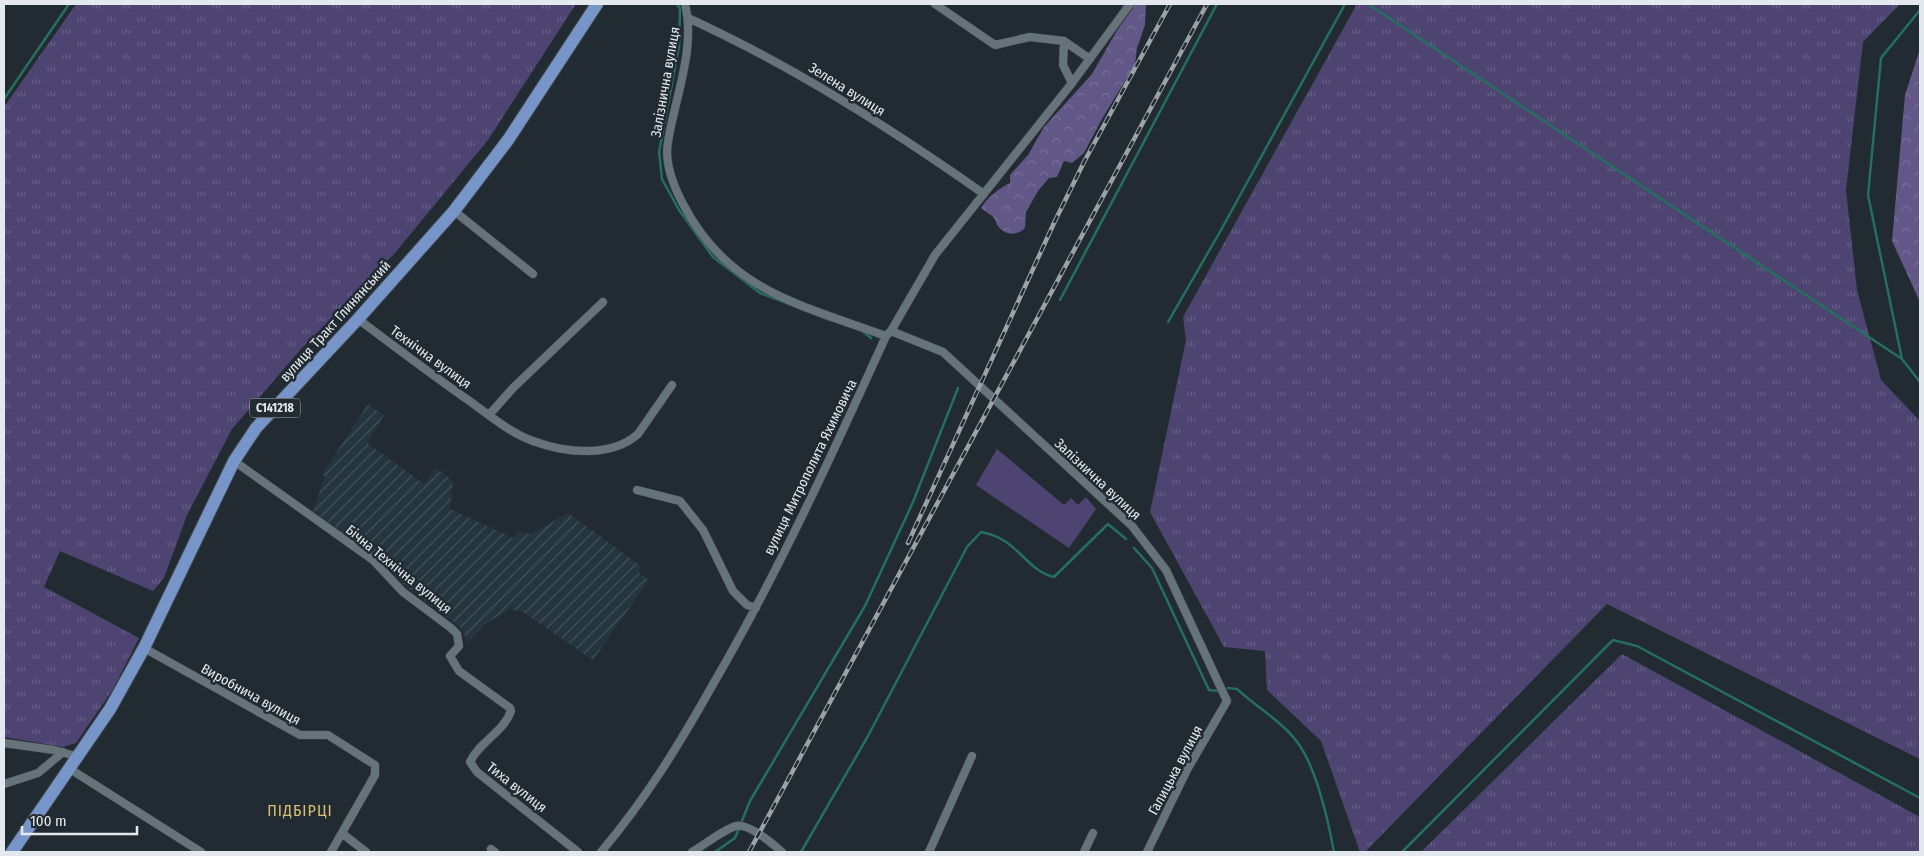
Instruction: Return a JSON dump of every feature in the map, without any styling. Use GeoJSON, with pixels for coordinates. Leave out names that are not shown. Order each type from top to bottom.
{"type":"FeatureCollection","features":[{"type":"Feature","properties":{"kind":"main road","name":"вулиця Тракт Глинянський"},"geometry":{"type":"LineString","coordinates":[[12,852],[79,757],[110,709],[144,648],[234,461],[256,428],[358,319],[454,211],[508,140],[597,4]]}},
{"type":"Feature","properties":{"kind":"street","name":"Залізнична вулиця"},"geometry":{"type":"LineString","coordinates":[[685,4],[688,18],[688,41],[667,144],[669,168],[675,190],[686,212],[708,243],[725,262],[759,287],[776,296],[943,352],[1132,526],[1166,570],[1227,701]]}},
{"type":"Feature","properties":{"kind":"street"},"geometry":{"type":"LineString","coordinates":[[935,4],[995,45],[1030,37],[1056,38],[1064,41],[1090,59]]}},
{"type":"Feature","properties":{"kind":"street"},"geometry":{"type":"LineString","coordinates":[[888,334],[935,255],[1072,83],[1130,4]]}},
{"type":"Feature","properties":{"kind":"street","name":"Зелена вулиця"},"geometry":{"type":"LineString","coordinates":[[688,18],[742,42],[826,89],[928,154],[984,194]]}},
{"type":"Feature","properties":{"kind":"street"},"geometry":{"type":"LineString","coordinates":[[1064,41],[1063,65],[1072,83]]}},
{"type":"Feature","properties":{"kind":"street"},"geometry":{"type":"LineString","coordinates":[[454,211],[533,274]]}},
{"type":"Feature","properties":{"kind":"street"},"geometry":{"type":"LineString","coordinates":[[489,415],[513,388],[603,302]]}},
{"type":"Feature","properties":{"kind":"street","name":"Технічна вулиця"},"geometry":{"type":"LineString","coordinates":[[358,319],[489,415],[532,440],[567,449],[596,450],[623,444],[638,434],[672,385]]}},
{"type":"Feature","properties":{"kind":"street","name":"вулиця Митрополита Яхимовича"},"geometry":{"type":"LineString","coordinates":[[601,852],[627,821],[673,755],[756,608],[817,486],[888,334]]}},
{"type":"Feature","properties":{"kind":"street","name":"Бічна Технічна вулиця"},"geometry":{"type":"LineString","coordinates":[[234,461],[373,560],[403,592],[451,628],[457,634],[459,646],[450,656],[459,671],[511,711]]}},
{"type":"Feature","properties":{"kind":"street"},"geometry":{"type":"LineString","coordinates":[[637,490],[680,502],[703,530],[734,591],[747,605],[756,608]]}},
{"type":"Feature","properties":{"kind":"street","name":"Виробнича вулиця"},"geometry":{"type":"LineString","coordinates":[[144,648],[300,735],[328,735],[375,765],[375,775],[343,834]]}},
{"type":"Feature","properties":{"kind":"street","name":"Галицька вулиця"},"geometry":{"type":"LineString","coordinates":[[1147,852],[1187,770],[1227,701]]}},
{"type":"Feature","properties":{"kind":"street","name":"Тиха вулиця"},"geometry":{"type":"LineString","coordinates":[[511,711],[492,736],[473,755],[470,762],[477,772],[578,852]]}},
{"type":"Feature","properties":{"kind":"street"},"geometry":{"type":"LineString","coordinates":[[4,744],[63,752],[79,757]]}},
{"type":"Feature","properties":{"kind":"street"},"geometry":{"type":"LineString","coordinates":[[4,784],[38,773],[63,752]]}},
{"type":"Feature","properties":{"kind":"street"},"geometry":{"type":"LineString","coordinates":[[929,852],[972,756]]}},
{"type":"Feature","properties":{"kind":"street"},"geometry":{"type":"LineString","coordinates":[[70,769],[200,852]]}},
{"type":"Feature","properties":{"kind":"street"},"geometry":{"type":"LineString","coordinates":[[692,852],[735,826],[744,827],[761,836],[782,852]]}},
{"type":"Feature","properties":{"kind":"street"},"geometry":{"type":"LineString","coordinates":[[1084,852],[1093,833]]}},
{"type":"Feature","properties":{"kind":"street"},"geometry":{"type":"LineString","coordinates":[[331,852],[343,834],[366,852]]}},
{"type":"Feature","properties":{"kind":"shaded area"},"geometry":{"type":"Polygon","coordinates":[[[368,404],[384,415],[367,443],[424,484],[436,468],[453,481],[450,509],[513,538],[519,532],[531,534],[568,513],[641,566],[638,572],[649,580],[593,660],[523,612],[510,609],[487,623],[468,643],[461,628],[405,586],[385,564],[313,511],[325,476],[322,474],[368,404]]]}},
{"type":"Feature","properties":{"kind":"green space"},"geometry":{"type":"Polygon","coordinates":[[[76,4],[576,4],[488,140],[394,254],[301,349],[232,429],[187,515],[164,578],[153,591],[60,551],[44,587],[139,638],[113,689],[76,743],[63,747],[4,737],[4,107],[76,4]]]}},
{"type":"Feature","properties":{"kind":"green space"},"geometry":{"type":"Polygon","coordinates":[[[1146,4],[1145,25],[1137,48],[1135,65],[1103,117],[1084,153],[1072,163],[1064,161],[1057,177],[1049,178],[1038,191],[1026,212],[1025,228],[1022,231],[1011,234],[1000,229],[993,217],[981,208],[987,200],[1010,183],[1010,175],[1028,155],[1044,127],[1092,74],[1116,32],[1135,5],[1146,4]]]}},
{"type":"Feature","properties":{"kind":"green space"},"geometry":{"type":"Polygon","coordinates":[[[1357,4],[1900,4],[1863,42],[1846,190],[1857,290],[1881,380],[1920,421],[1920,759],[1607,604],[1365,852],[1360,852],[1321,741],[1267,690],[1265,651],[1224,647],[1150,512],[1186,340],[1183,317],[1357,4]]]}},
{"type":"Feature","properties":{"kind":"green space"},"geometry":{"type":"Polygon","coordinates":[[[1920,49],[1920,302],[1892,241],[1905,95],[1920,49]]]}},
{"type":"Feature","properties":{"kind":"green space"},"geometry":{"type":"Polygon","coordinates":[[[997,449],[1064,505],[1071,498],[1078,505],[1086,497],[1096,509],[1069,548],[976,485],[997,449]]]}},
{"type":"Feature","properties":{"kind":"green space"},"geometry":{"type":"Polygon","coordinates":[[[1622,654],[1920,817],[1920,852],[1421,852],[1622,654]]]}},
{"type":"Feature","properties":{"kind":"waterway"},"geometry":{"type":"LineString","coordinates":[[4,99],[69,4]]}},
{"type":"Feature","properties":{"kind":"waterway"},"geometry":{"type":"LineString","coordinates":[[677,4],[680,9],[679,46],[659,152],[662,179],[679,210],[713,257],[760,293],[830,320]]}},
{"type":"Feature","properties":{"kind":"waterway"},"geometry":{"type":"LineString","coordinates":[[1060,300],[1217,4]]}},
{"type":"Feature","properties":{"kind":"waterway"},"geometry":{"type":"LineString","coordinates":[[1168,322],[1221,230],[1345,4]]}},
{"type":"Feature","properties":{"kind":"waterway"},"geometry":{"type":"LineString","coordinates":[[1368,4],[1902,359]]}},
{"type":"Feature","properties":{"kind":"waterway"},"geometry":{"type":"LineString","coordinates":[[1920,10],[1881,58],[1868,195],[1902,359],[1920,382]]}},
{"type":"Feature","properties":{"kind":"waterway"},"geometry":{"type":"LineString","coordinates":[[862,331],[871,338]]}},
{"type":"Feature","properties":{"kind":"waterway"},"geometry":{"type":"LineString","coordinates":[[715,852],[735,838],[750,801],[865,606],[913,502],[958,388]]}},
{"type":"Feature","properties":{"kind":"waterway"},"geometry":{"type":"LineString","coordinates":[[801,852],[868,736],[967,547],[981,532],[994,535],[1004,541],[1044,574],[1054,577],[1108,524],[1126,539]]}},
{"type":"Feature","properties":{"kind":"waterway"},"geometry":{"type":"LineString","coordinates":[[1134,548],[1152,568],[1209,690],[1217,691]]}},
{"type":"Feature","properties":{"kind":"waterway"},"geometry":{"type":"LineString","coordinates":[[1402,852],[1613,640],[1637,646],[1920,798]]}},
{"type":"Feature","properties":{"kind":"waterway"},"geometry":{"type":"LineString","coordinates":[[1228,688],[1237,689],[1282,725],[1300,746],[1317,783],[1334,852]]}},
{"type":"Feature","properties":{"kind":"railway"},"geometry":{"type":"LineString","coordinates":[[908,543],[1054,223],[1084,162],[1170,4]]}},
{"type":"Feature","properties":{"kind":"railway"},"geometry":{"type":"LineString","coordinates":[[749,852],[1207,4]]}},
{"type":"Feature","properties":{"kind":"district","name":"ПІДБІРЦІ"},"geometry":{"type":"Point","coordinates":[300,810]}}]}
